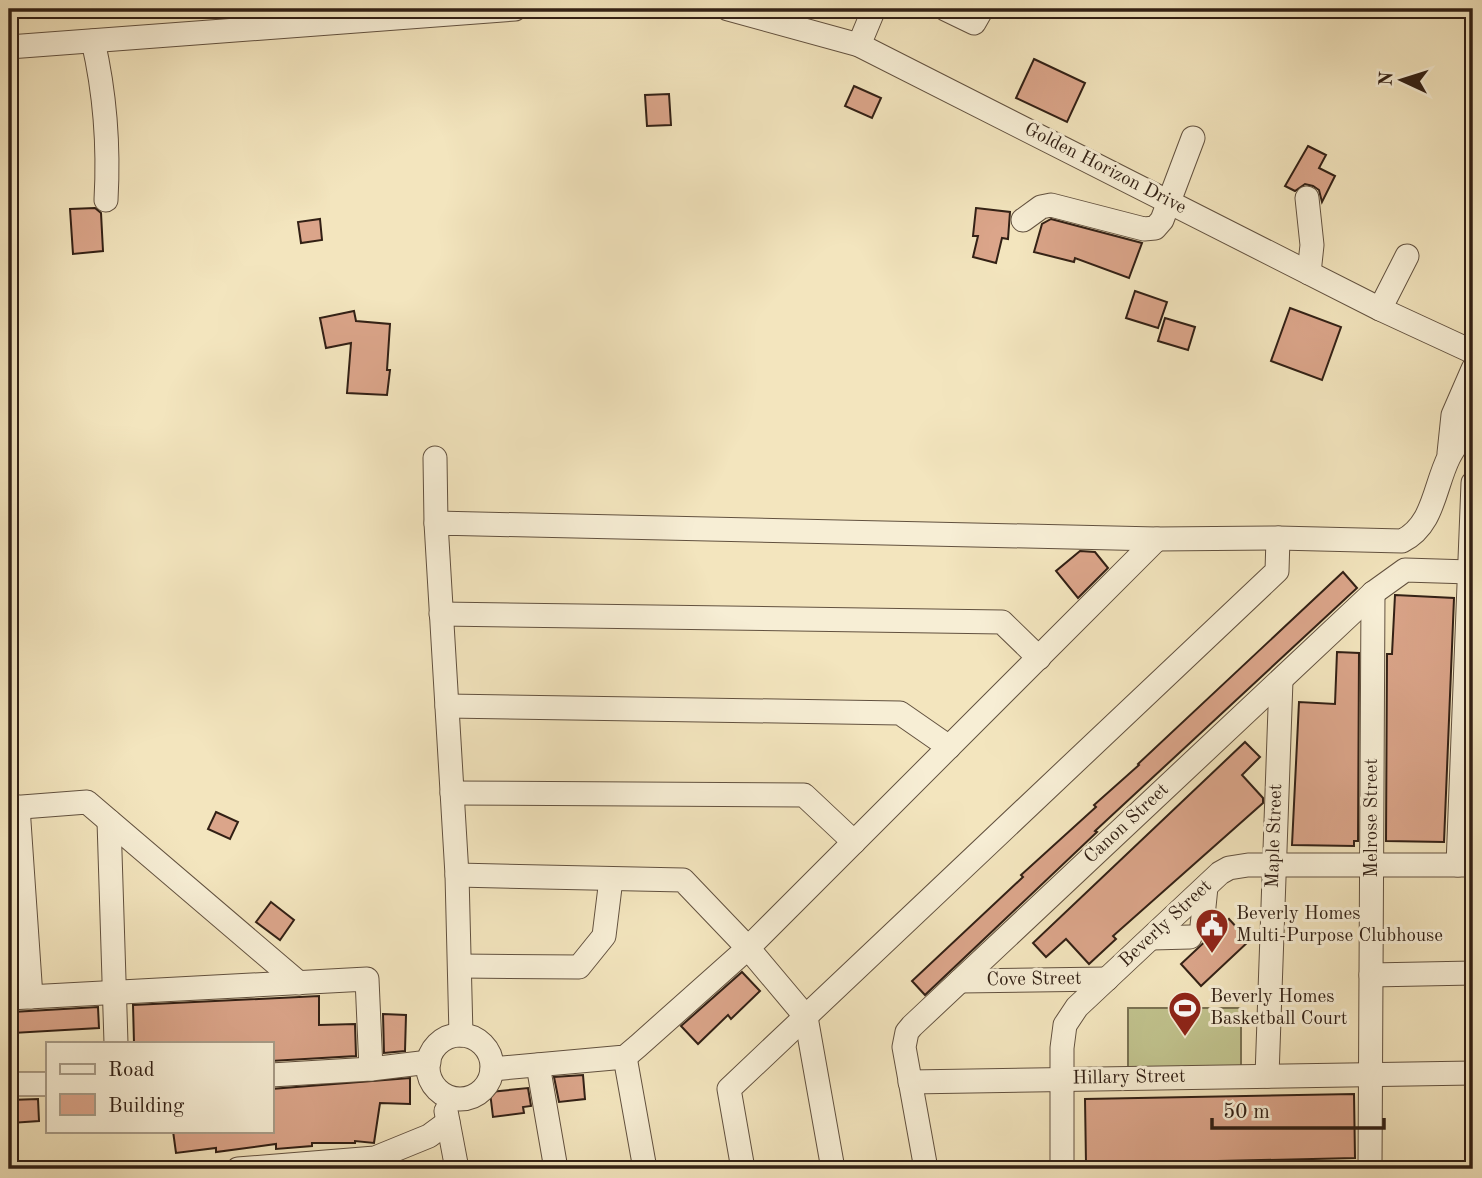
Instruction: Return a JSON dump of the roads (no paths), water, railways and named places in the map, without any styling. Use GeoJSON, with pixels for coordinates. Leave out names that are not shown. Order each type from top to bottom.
{"type":"FeatureCollection","features":[{"type":"Feature","properties":{"kind":"street"},"geometry":{"type":"LineString","coordinates":[[9,47],[515,9]]}},
{"type":"Feature","properties":{"kind":"street","name":"Golden Horizon Drive"},"geometry":{"type":"LineString","coordinates":[[728,9],[859,45],[1380,309],[1473,352]]}},
{"type":"Feature","properties":{"kind":"street"},"geometry":{"type":"LineString","coordinates":[[859,45],[874,9]]}},
{"type":"Feature","properties":{"kind":"street"},"geometry":{"type":"LineString","coordinates":[[945,9],[974,23],[982,9]]}},
{"type":"Feature","properties":{"kind":"street"},"geometry":{"type":"LineString","coordinates":[[93,41],[104,101],[108,168],[106,200]]}},
{"type":"Feature","properties":{"kind":"street"},"geometry":{"type":"LineString","coordinates":[[1023,220],[1041,207],[1051,205],[1144,229],[1155,228],[1170,202],[1194,138]]}},
{"type":"Feature","properties":{"kind":"street"},"geometry":{"type":"LineString","coordinates":[[1307,198],[1312,244],[1309,273]]}},
{"type":"Feature","properties":{"kind":"street"},"geometry":{"type":"LineString","coordinates":[[1380,309],[1407,256]]}},
{"type":"Feature","properties":{"kind":"street"},"geometry":{"type":"LineString","coordinates":[[1449,457],[1453,415],[1473,369]]}},
{"type":"Feature","properties":{"kind":"street"},"geometry":{"type":"LineString","coordinates":[[436,523],[1157,539],[1402,541],[1416,534],[1426,518],[1449,457],[1473,421]]}},
{"type":"Feature","properties":{"kind":"street"},"geometry":{"type":"LineString","coordinates":[[435,458],[436,523],[457,875],[461,1035]]}},
{"type":"Feature","properties":{"kind":"street"},"geometry":{"type":"LineString","coordinates":[[1465,865],[1473,483]]}},
{"type":"Feature","properties":{"kind":"street"},"geometry":{"type":"LineString","coordinates":[[743,1169],[729,1089],[1278,571],[1278,538]]}},
{"type":"Feature","properties":{"kind":"street"},"geometry":{"type":"LineString","coordinates":[[492,1069],[625,1057],[748,948],[1157,539]]}},
{"type":"Feature","properties":{"kind":"street","name":"Canon Street"},"geometry":{"type":"LineString","coordinates":[[926,1169],[904,1047],[907,1032],[1373,593],[1405,570],[1470,572]]}},
{"type":"Feature","properties":{"kind":"street","name":"Melrose Street"},"geometry":{"type":"LineString","coordinates":[[1370,1169],[1373,593]]}},
{"type":"Feature","properties":{"kind":"street"},"geometry":{"type":"LineString","coordinates":[[441,614],[1002,622],[1039,658]]}},
{"type":"Feature","properties":{"kind":"street","name":"Maple Street"},"geometry":{"type":"LineString","coordinates":[[1267,1076],[1281,680]]}},
{"type":"Feature","properties":{"kind":"street"},"geometry":{"type":"LineString","coordinates":[[447,706],[900,713],[949,747]]}},
{"type":"Feature","properties":{"kind":"street"},"geometry":{"type":"LineString","coordinates":[[452,793],[804,795],[854,842]]}},
{"type":"Feature","properties":{"kind":"street"},"geometry":{"type":"LineString","coordinates":[[299,983],[87,802],[13,807],[20,998],[299,983],[367,979],[370,1069]]}},
{"type":"Feature","properties":{"kind":"street"},"geometry":{"type":"LineString","coordinates":[[109,821],[116,1042]]}},
{"type":"Feature","properties":{"kind":"street","name":"Beverly Street"},"geometry":{"type":"LineString","coordinates":[[1062,1169],[1065,1025],[1077,1007],[1220,873],[1248,864],[1465,865]]}},
{"type":"Feature","properties":{"kind":"street"},"geometry":{"type":"LineString","coordinates":[[457,875],[682,880],[748,948],[806,1017],[833,1169]]}},
{"type":"Feature","properties":{"kind":"street"},"geometry":{"type":"LineString","coordinates":[[460,966],[579,967],[604,936],[611,879]]}},
{"type":"Feature","properties":{"kind":"street"},"geometry":{"type":"LineString","coordinates":[[1152,937],[1196,931],[1206,887]]}},
{"type":"Feature","properties":{"kind":"street"},"geometry":{"type":"LineString","coordinates":[[1371,975],[1473,973]]}},
{"type":"Feature","properties":{"kind":"street","name":"Cove Street"},"geometry":{"type":"LineString","coordinates":[[960,981],[1107,979]]}},
{"type":"Feature","properties":{"kind":"street"},"geometry":{"type":"LineString","coordinates":[[461,1035],[480,1042],[491,1059],[492,1069],[489,1080],[474,1096],[464,1099],[443,1094],[431,1080],[429,1062],[431,1053],[443,1040],[461,1035]]}},
{"type":"Feature","properties":{"kind":"street"},"geometry":{"type":"LineString","coordinates":[[625,1057],[645,1169]]}},
{"type":"Feature","properties":{"kind":"street"},"geometry":{"type":"LineString","coordinates":[[273,1075],[370,1069],[429,1062]]}},
{"type":"Feature","properties":{"kind":"street"},"geometry":{"type":"LineString","coordinates":[[538,1065],[556,1169]]}},
{"type":"Feature","properties":{"kind":"street","name":"Hillary Street"},"geometry":{"type":"LineString","coordinates":[[910,1082],[1473,1073]]}},
{"type":"Feature","properties":{"kind":"street"},"geometry":{"type":"LineString","coordinates":[[9,1084],[46,1084]]}},
{"type":"Feature","properties":{"kind":"street"},"geometry":{"type":"LineString","coordinates":[[443,1094],[457,1169]]}},
{"type":"Feature","properties":{"kind":"street"},"geometry":{"type":"LineString","coordinates":[[238,1169],[363,1164],[429,1136],[448,1122]]}},
{"type":"Feature","properties":{"kind":"place","name":"Beverly Homes Multi-Purpose Clubhouse"},"geometry":{"type":"Point","coordinates":[1212,955]}},
{"type":"Feature","properties":{"kind":"place","name":"Beverly Homes Basketball Court"},"geometry":{"type":"Point","coordinates":[1185,1038]}}]}
